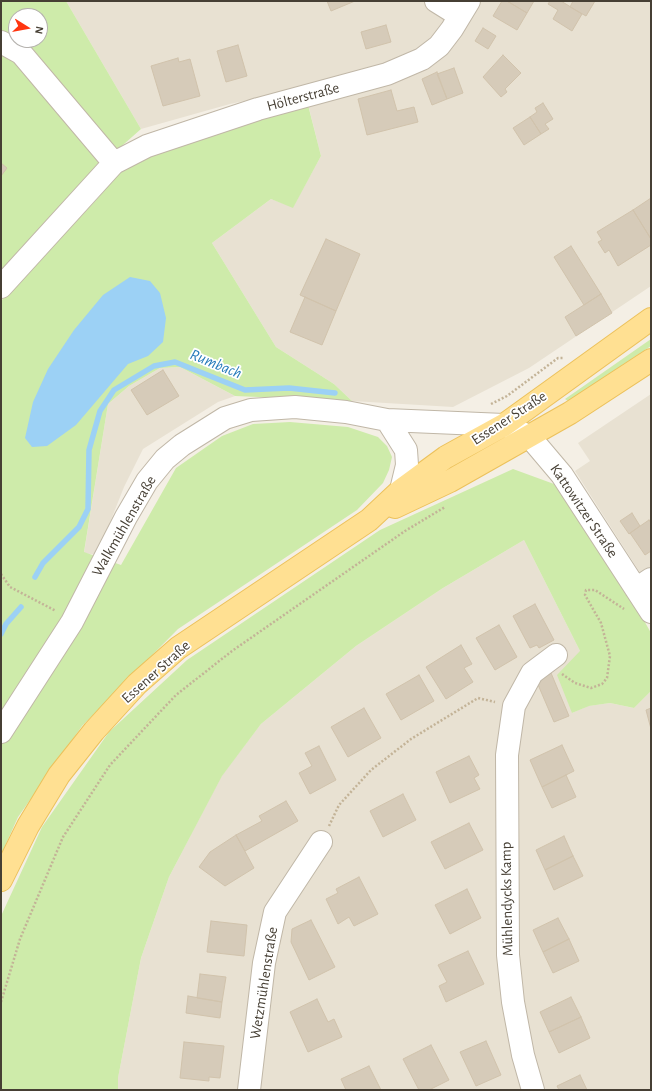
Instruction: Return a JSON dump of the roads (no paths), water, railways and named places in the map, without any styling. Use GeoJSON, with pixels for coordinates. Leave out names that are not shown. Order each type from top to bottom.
{"type":"FeatureCollection","features":[{"type":"Feature","properties":{"kind":"main road","name":"Essener Straße"},"geometry":{"type":"LineString","coordinates":[[369,520],[402,490],[446,457],[504,425],[651,319]]}},
{"type":"Feature","properties":{"kind":"main road","name":"Essener Straße"},"geometry":{"type":"LineString","coordinates":[[1,880],[28,826],[59,775],[94,731],[138,684],[178,648],[369,520],[450,481],[570,413],[651,360]]}},
{"type":"Feature","properties":{"kind":"street"},"geometry":{"type":"LineString","coordinates":[[436,1],[464,8]]}},
{"type":"Feature","properties":{"kind":"street","name":"Hölterstraße"},"geometry":{"type":"LineString","coordinates":[[1,287],[114,163],[148,146],[258,109],[387,74],[422,59],[439,46],[464,8]]}},
{"type":"Feature","properties":{"kind":"street"},"geometry":{"type":"LineString","coordinates":[[1,42],[22,54],[114,163]]}},
{"type":"Feature","properties":{"kind":"street","name":"Walkmühlenstraße"},"geometry":{"type":"LineString","coordinates":[[1,732],[72,622],[126,517],[148,481],[165,459],[182,445],[225,418],[251,410],[294,408],[346,412],[387,420],[504,425]]}},
{"type":"Feature","properties":{"kind":"street"},"geometry":{"type":"LineString","coordinates":[[387,420],[406,450],[407,465],[402,490]]}},
{"type":"Feature","properties":{"kind":"street","name":"Kattowitzer Straße"},"geometry":{"type":"LineString","coordinates":[[504,425],[529,436],[562,475],[643,584],[651,612]]}},
{"type":"Feature","properties":{"kind":"street","name":"Mühlendycks Kamp"},"geometry":{"type":"LineString","coordinates":[[533,1090],[523,1055],[513,1002],[508,955],[506,755],[514,706],[532,673],[556,655]]}},
{"type":"Feature","properties":{"kind":"street","name":"Wetzmühlenstraße"},"geometry":{"type":"LineString","coordinates":[[249,1090],[264,964],[275,912],[321,842]]}},
{"type":"Feature","properties":{"kind":"water"},"geometry":{"type":"Polygon","coordinates":[[[130,277],[150,281],[160,293],[166,318],[163,342],[148,356],[128,364],[76,425],[47,446],[32,447],[25,438],[33,402],[48,369],[74,330],[103,295],[130,277]]]}},
{"type":"Feature","properties":{"kind":"waterway","name":"Rumbach"},"geometry":{"type":"LineString","coordinates":[[35,577],[43,563],[79,527],[88,509],[89,450],[100,411],[114,390],[154,366],[175,362],[245,390],[289,388],[335,393]]}},
{"type":"Feature","properties":{"kind":"waterway","name":"Rumbach"},"geometry":{"type":"LineString","coordinates":[[1,634],[6,624],[21,607]]}}]}
